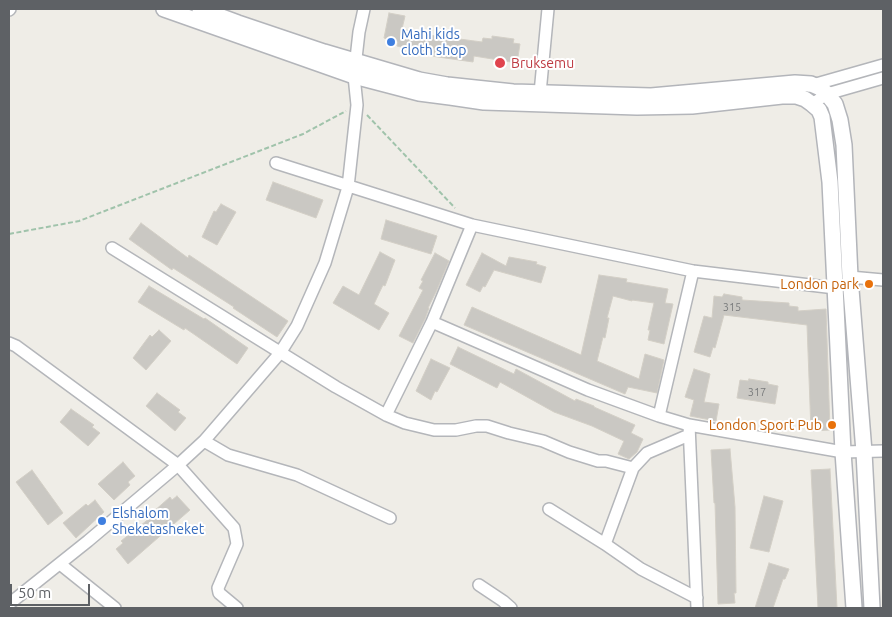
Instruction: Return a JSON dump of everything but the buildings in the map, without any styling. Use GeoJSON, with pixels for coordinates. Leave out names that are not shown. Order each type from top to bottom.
{"type":"FeatureCollection","features":[{"type":"Feature","properties":{"kind":"main road"},"geometry":{"type":"LineString","coordinates":[[164,9],[355,69],[448,85],[513,92],[650,96],[795,83],[811,84],[820,88],[834,104],[840,120],[844,145],[850,276],[864,452],[872,608]]}},
{"type":"Feature","properties":{"kind":"main road"},"geometry":{"type":"LineString","coordinates":[[200,9],[297,44],[355,69],[419,93],[484,102],[646,107],[692,106],[796,96],[805,99],[819,110],[825,132],[830,182],[843,452],[854,608]]}},
{"type":"Feature","properties":{"kind":"street"},"geometry":{"type":"LineString","coordinates":[[9,604],[60,564],[204,441],[280,353],[297,326],[325,263],[348,187],[357,105],[355,69],[359,32],[364,9]]}},
{"type":"Feature","properties":{"kind":"street"},"geometry":{"type":"LineString","coordinates":[[540,93],[548,9]]}},
{"type":"Feature","properties":{"kind":"street"},"geometry":{"type":"LineString","coordinates":[[796,96],[811,84],[883,65]]}},
{"type":"Feature","properties":{"kind":"street"},"geometry":{"type":"LineString","coordinates":[[812,104],[827,94],[883,78]]}},
{"type":"Feature","properties":{"kind":"street"},"geometry":{"type":"LineString","coordinates":[[276,163],[472,225],[693,271],[835,288]]}},
{"type":"Feature","properties":{"kind":"street"},"geometry":{"type":"LineString","coordinates":[[386,415],[432,322],[472,225]]}},
{"type":"Feature","properties":{"kind":"street"},"geometry":{"type":"LineString","coordinates":[[112,248],[280,353],[386,415],[405,423],[434,430],[456,430],[487,426],[544,441],[569,452],[598,461],[606,461],[633,468]]}},
{"type":"Feature","properties":{"kind":"street"},"geometry":{"type":"LineString","coordinates":[[659,416],[693,271]]}},
{"type":"Feature","properties":{"kind":"street"},"geometry":{"type":"LineString","coordinates":[[850,276],[883,280]]}},
{"type":"Feature","properties":{"kind":"street"},"geometry":{"type":"LineString","coordinates":[[432,322],[588,390],[659,416],[689,430],[843,452],[883,451]]}},
{"type":"Feature","properties":{"kind":"street"},"geometry":{"type":"LineString","coordinates":[[9,343],[16,346],[178,465],[234,528],[237,544],[218,588],[219,593],[237,608]]}},
{"type":"Feature","properties":{"kind":"street"},"geometry":{"type":"LineString","coordinates":[[605,544],[633,468],[646,453],[689,430]]}},
{"type":"Feature","properties":{"kind":"street"},"geometry":{"type":"LineString","coordinates":[[689,430],[697,603]]}},
{"type":"Feature","properties":{"kind":"street"},"geometry":{"type":"LineString","coordinates":[[204,441],[228,455],[297,475],[390,518]]}},
{"type":"Feature","properties":{"kind":"street"},"geometry":{"type":"LineString","coordinates":[[549,509],[697,603]]}},
{"type":"Feature","properties":{"kind":"street"},"geometry":{"type":"LineString","coordinates":[[60,564],[115,608]]}},
{"type":"Feature","properties":{"kind":"street"},"geometry":{"type":"LineString","coordinates":[[479,585],[511,608]]}},
{"type":"Feature","properties":{"kind":"path"},"geometry":{"type":"LineString","coordinates":[[9,234],[79,221],[303,134],[357,105],[472,225]]}},
{"type":"Feature","properties":{"kind":"place","name":"Mahi kids cloth shop"},"geometry":{"type":"Point","coordinates":[391,42]}},
{"type":"Feature","properties":{"kind":"place","name":"Bruksemu"},"geometry":{"type":"Point","coordinates":[500,63]}},
{"type":"Feature","properties":{"kind":"place","name":"London park"},"geometry":{"type":"Point","coordinates":[869,284]}},
{"type":"Feature","properties":{"kind":"place","name":"London Sport Pub"},"geometry":{"type":"Point","coordinates":[832,425]}},
{"type":"Feature","properties":{"kind":"place","name":"Elshalom Sheketasheket"},"geometry":{"type":"Point","coordinates":[102,521]}}]}
